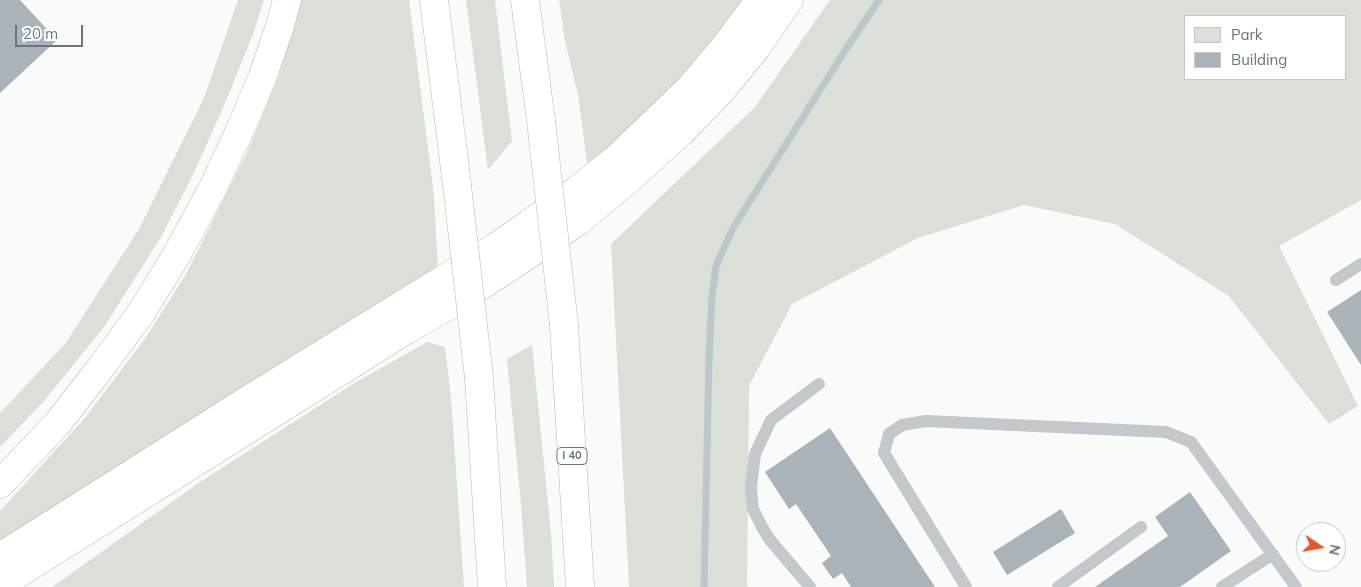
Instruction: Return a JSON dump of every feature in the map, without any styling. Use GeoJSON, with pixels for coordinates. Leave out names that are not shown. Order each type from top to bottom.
{"type":"FeatureCollection","features":[{"type":"Feature","properties":{"kind":"highway"},"geometry":{"type":"LineString","coordinates":[[0,484],[57,424],[99,370],[141,313],[176,256],[213,188],[241,128],[262,78],[287,0]]}},
{"type":"Feature","properties":{"kind":"highway"},"geometry":{"type":"LineString","coordinates":[[434,0],[479,378],[492,587]]}},
{"type":"Feature","properties":{"kind":"highway","name":"I 40"},"geometry":{"type":"LineString","coordinates":[[525,0],[564,325],[580,587]]}},
{"type":"Feature","properties":{"kind":"highway"},"geometry":{"type":"LineString","coordinates":[[0,557],[251,398],[496,247],[576,191],[616,158],[690,88],[723,49],[760,0]]}},
{"type":"Feature","properties":{"kind":"highway"},"geometry":{"type":"LineString","coordinates":[[0,585],[406,330],[489,281],[580,220],[680,132],[721,91],[756,48],[789,0]]}},
{"type":"Feature","properties":{"kind":"lane"},"geometry":{"type":"LineString","coordinates":[[1336,280],[1361,264]]}},
{"type":"Feature","properties":{"kind":"lane"},"geometry":{"type":"LineString","coordinates":[[810,587],[770,540],[762,527],[753,508],[751,487],[755,454],[771,420],[820,384]]}},
{"type":"Feature","properties":{"kind":"lane"},"geometry":{"type":"LineString","coordinates":[[966,587],[884,453],[888,434],[902,424],[926,421],[1166,432],[1190,442],[1296,587]]}},
{"type":"Feature","properties":{"kind":"lane"},"geometry":{"type":"LineString","coordinates":[[1058,587],[1141,527]]}},
{"type":"Feature","properties":{"kind":"lane"},"geometry":{"type":"LineString","coordinates":[[1222,587],[1273,554]]}},
{"type":"Feature","properties":{"kind":"green space"},"geometry":{"type":"Polygon","coordinates":[[[238,0],[264,0],[254,32],[223,108],[191,179],[161,237],[104,327],[44,401],[0,447],[0,413],[65,344],[139,229],[204,98],[238,0]]]}},
{"type":"Feature","properties":{"kind":"green space"},"geometry":{"type":"Polygon","coordinates":[[[301,0],[409,0],[434,196],[438,271],[0,547],[0,511],[84,419],[144,340],[185,276],[247,153],[279,75],[301,0]]]}},
{"type":"Feature","properties":{"kind":"green space"},"geometry":{"type":"Polygon","coordinates":[[[466,0],[495,0],[512,141],[488,170],[466,0]]]}},
{"type":"Feature","properties":{"kind":"green space"},"geometry":{"type":"Polygon","coordinates":[[[559,0],[745,0],[700,59],[618,141],[587,163],[578,95],[565,41],[559,0]]]}},
{"type":"Feature","properties":{"kind":"green space"},"geometry":{"type":"Polygon","coordinates":[[[830,0],[1361,0],[1361,200],[1279,246],[1358,406],[1329,424],[1229,296],[1115,224],[1024,205],[918,238],[792,304],[749,386],[747,586],[749,587],[629,587],[611,244],[755,107],[830,0]]]}},
{"type":"Feature","properties":{"kind":"green space"},"geometry":{"type":"Polygon","coordinates":[[[427,342],[445,347],[451,397],[464,587],[52,587],[200,482],[353,384],[427,342]]]}},
{"type":"Feature","properties":{"kind":"green space"},"geometry":{"type":"Polygon","coordinates":[[[532,345],[551,533],[554,587],[527,587],[507,359],[532,345]]]}},
{"type":"Feature","properties":{"kind":"building"},"geometry":{"type":"Polygon","coordinates":[[[0,0],[20,0],[57,40],[0,93],[0,0]]]}},
{"type":"Feature","properties":{"kind":"building"},"geometry":{"type":"Polygon","coordinates":[[[1361,290],[1361,365],[1327,312],[1361,290]]]}},
{"type":"Feature","properties":{"kind":"building"},"geometry":{"type":"Polygon","coordinates":[[[830,428],[935,587],[851,587],[842,573],[833,579],[822,563],[831,556],[796,504],[789,509],[765,472],[830,428]]]}},
{"type":"Feature","properties":{"kind":"building"},"geometry":{"type":"Polygon","coordinates":[[[1190,492],[1231,551],[1180,587],[1095,587],[1168,536],[1155,517],[1190,492]]]}},
{"type":"Feature","properties":{"kind":"building"},"geometry":{"type":"Polygon","coordinates":[[[1061,509],[1075,533],[1007,575],[993,552],[1061,509]]]}},
{"type":"Feature","properties":{"kind":"waterway"},"geometry":{"type":"LineString","coordinates":[[704,587],[709,361],[712,296],[716,266],[733,228],[879,0]]}}]}
